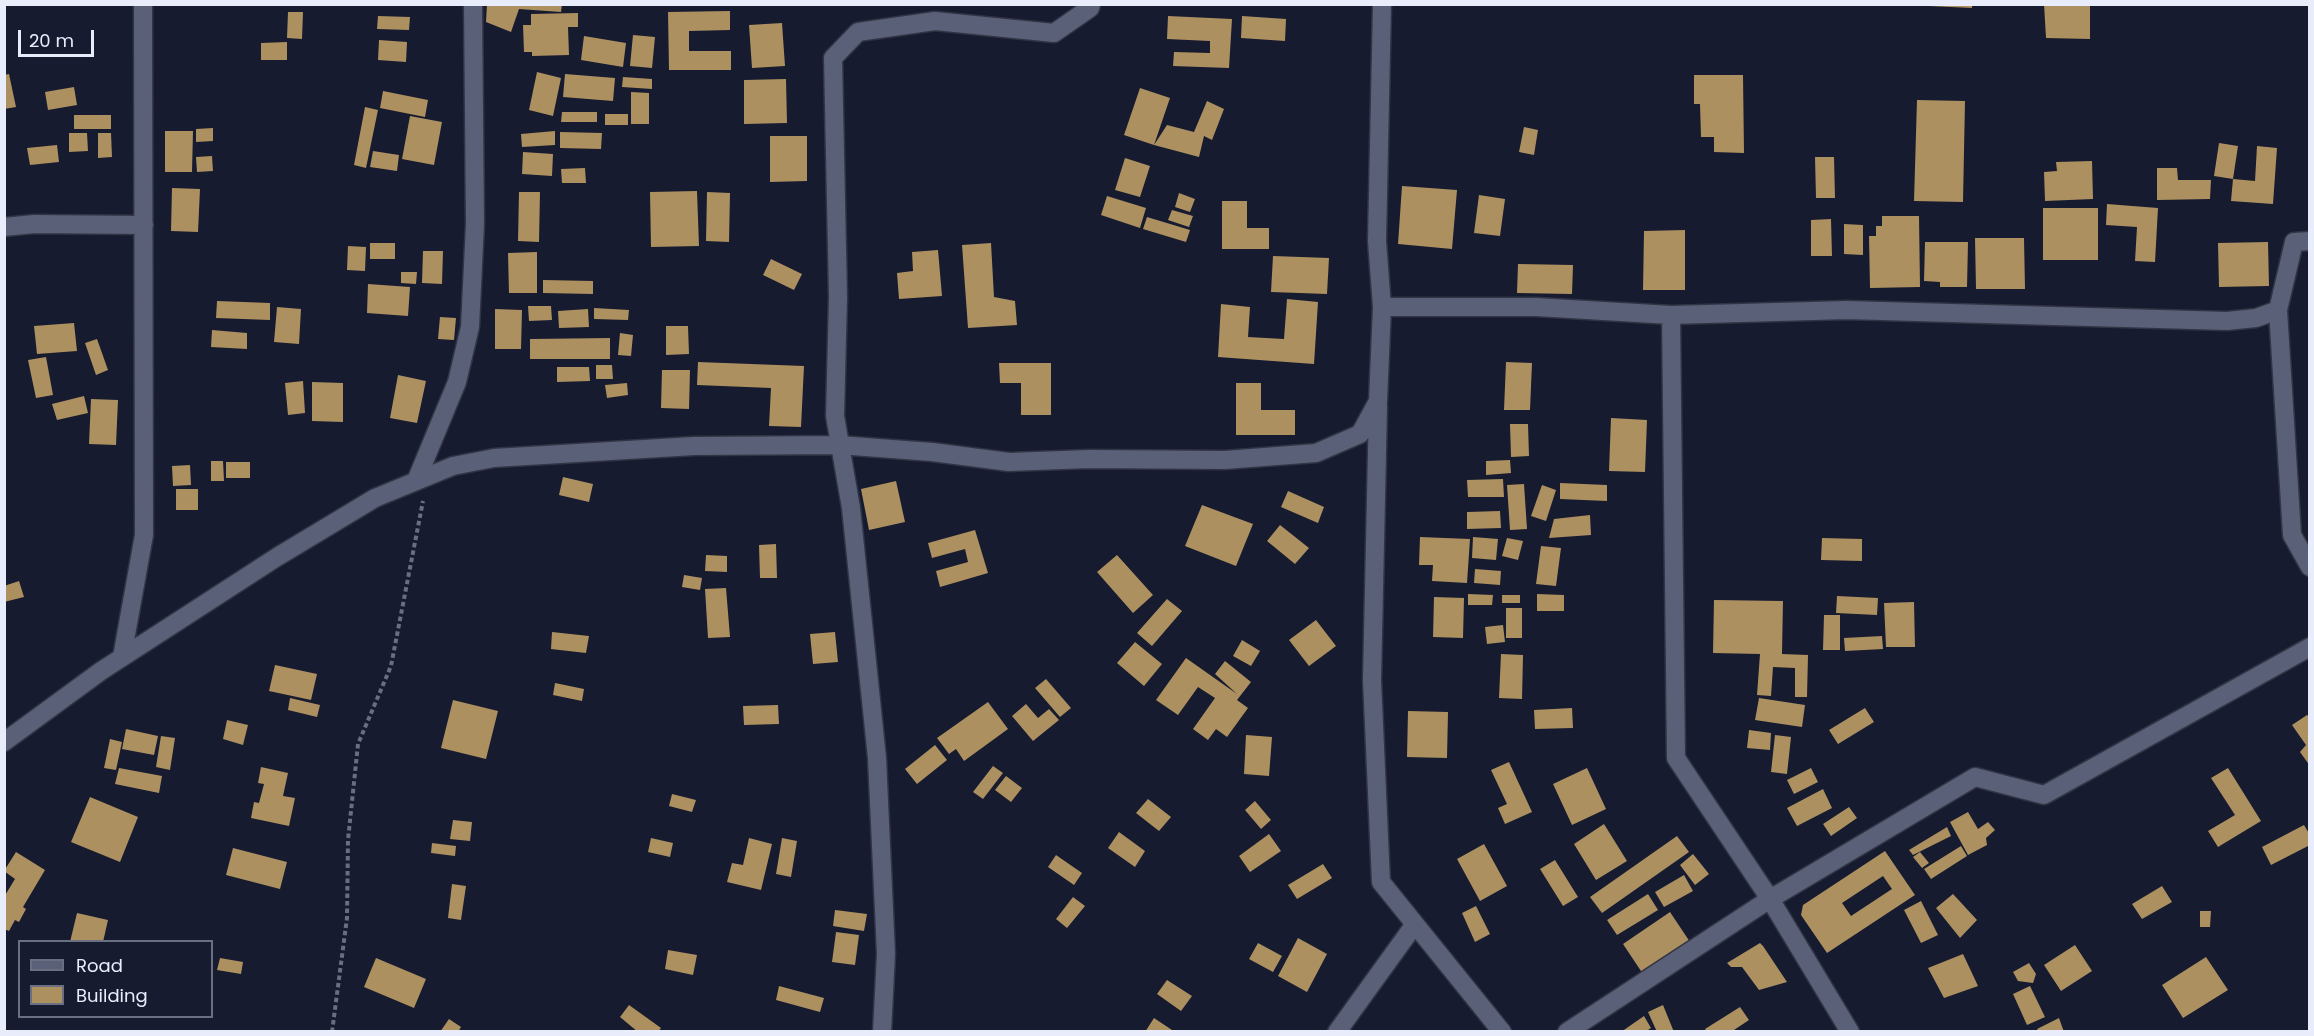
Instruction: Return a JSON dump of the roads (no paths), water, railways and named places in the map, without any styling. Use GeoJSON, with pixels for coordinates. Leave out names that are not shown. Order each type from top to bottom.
{"type":"FeatureCollection","features":[{"type":"Feature","properties":{"kind":"street"},"geometry":{"type":"LineString","coordinates":[[122,657],[144,535],[143,4]]}},
{"type":"Feature","properties":{"kind":"street"},"geometry":{"type":"LineString","coordinates":[[422,479],[457,382],[470,327],[476,224],[473,4]]}},
{"type":"Feature","properties":{"kind":"street"},"geometry":{"type":"LineString","coordinates":[[882,1032],[886,954],[878,758],[851,508],[835,416],[838,297],[832,58],[858,32],[935,21],[1054,33],[1090,8],[1091,4]]}},
{"type":"Feature","properties":{"kind":"street"},"geometry":{"type":"LineString","coordinates":[[1382,4],[1377,241],[1382,307],[1372,680],[1381,882],[1502,1032]]}},
{"type":"Feature","properties":{"kind":"street"},"geometry":{"type":"LineString","coordinates":[[4,227],[34,224],[144,225]]}},
{"type":"Feature","properties":{"kind":"street"},"geometry":{"type":"LineString","coordinates":[[2310,241],[2294,242],[2278,310],[2292,535],[2310,567]]}},
{"type":"Feature","properties":{"kind":"street"},"geometry":{"type":"LineString","coordinates":[[1382,307],[1536,307],[1671,315],[1847,310],[2227,321],[2256,318],[2278,310]]}},
{"type":"Feature","properties":{"kind":"street"},"geometry":{"type":"LineString","coordinates":[[1671,315],[1676,758],[1770,898],[1850,1032]]}},
{"type":"Feature","properties":{"kind":"street"},"geometry":{"type":"LineString","coordinates":[[4,742],[122,657],[277,557],[375,498],[453,466],[505,457],[694,446],[839,445],[932,452],[1010,462],[1089,459],[1225,460],[1316,453],[1360,434],[1378,401]]}},
{"type":"Feature","properties":{"kind":"street"},"geometry":{"type":"LineString","coordinates":[[1567,1032],[1770,898],[1975,777],[2044,795],[2310,647]]}},
{"type":"Feature","properties":{"kind":"street"},"geometry":{"type":"LineString","coordinates":[[1337,1032],[1415,924]]}}]}
